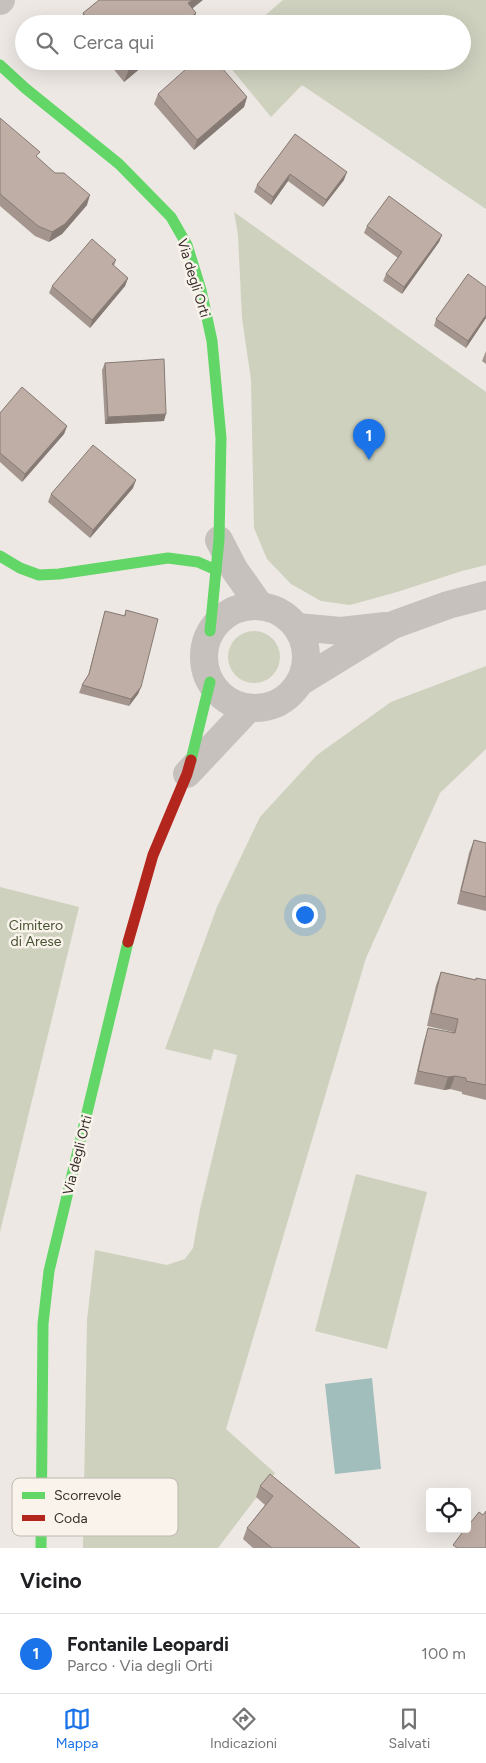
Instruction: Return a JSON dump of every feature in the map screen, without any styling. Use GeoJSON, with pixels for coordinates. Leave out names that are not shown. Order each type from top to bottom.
{"type":"FeatureCollection","features":[{"type":"Feature","properties":{"kind":"street","name":"Via degli Orti"},"geometry":{"type":"LineString","coordinates":[[0,65],[25,88],[119,164],[148,191],[171,217],[187,245],[201,290],[212,341],[221,438],[219,540],[210,631]]}},
{"type":"Feature","properties":{"kind":"street","name":"Via degli Orti"},"geometry":{"type":"LineString","coordinates":[[219,540],[234,569],[260,606]]}},
{"type":"Feature","properties":{"kind":"street"},"geometry":{"type":"LineString","coordinates":[[0,556],[20,568],[38,575],[59,574],[168,558],[198,562],[216,570]]}},
{"type":"Feature","properties":{"kind":"street"},"geometry":{"type":"LineString","coordinates":[[300,682],[393,625],[448,605],[486,595]]}},
{"type":"Feature","properties":{"kind":"street"},"geometry":{"type":"LineString","coordinates":[[260,606],[274,610],[287,617],[296,627],[303,640],[306,654],[305,668],[300,682],[291,694],[279,702],[265,707],[249,708],[234,703],[220,694],[210,682],[205,667],[204,652],[210,631],[219,620],[244,608],[260,606]]}},
{"type":"Feature","properties":{"kind":"street"},"geometry":{"type":"LineString","coordinates":[[296,627],[341,631],[393,625]]}},
{"type":"Feature","properties":{"kind":"street","name":"Via degli Orti"},"geometry":{"type":"LineString","coordinates":[[42,1478],[43,1324],[49,1272],[125,953],[153,855],[187,774],[210,682]]}},
{"type":"Feature","properties":{"kind":"street","name":"Via degli Orti"},"geometry":{"type":"LineString","coordinates":[[187,774],[249,708]]}},
{"type":"Feature","properties":{"kind":"green space"},"geometry":{"type":"Polygon","coordinates":[[[283,0],[486,0],[486,209],[302,85],[271,117],[232,70],[471,70],[471,15],[266,15],[283,0]]]}},
{"type":"Feature","properties":{"kind":"green space"},"geometry":{"type":"Polygon","coordinates":[[[234,212],[486,392],[486,565],[350,605],[321,601],[291,584],[267,559],[254,528],[251,380],[242,318],[238,235],[234,212]]]}},
{"type":"Feature","properties":{"kind":"green space"},"geometry":{"type":"Polygon","coordinates":[[[254,631],[264,633],[272,639],[278,647],[280,657],[278,667],[272,675],[264,681],[254,683],[244,681],[236,675],[230,667],[228,657],[230,647],[236,639],[244,633],[254,631]]]}},
{"type":"Feature","properties":{"kind":"green space"},"geometry":{"type":"Polygon","coordinates":[[[486,666],[486,749],[440,793],[366,958],[226,1429],[275,1473],[218,1548],[83,1548],[83,1536],[178,1536],[178,1478],[84,1478],[87,1320],[95,1250],[167,1265],[185,1259],[193,1248],[200,1209],[237,1055],[214,1049],[211,1060],[165,1049],[217,907],[260,817],[317,755],[391,702],[486,666]]]}},
{"type":"Feature","properties":{"kind":"green space","name":"Cimitero di Arese"},"geometry":{"type":"Polygon","coordinates":[[[0,887],[79,907],[0,1232],[0,887]]]}},
{"type":"Feature","properties":{"kind":"green space"},"geometry":{"type":"Polygon","coordinates":[[[356,1174],[427,1192],[387,1349],[315,1331],[356,1174]]]}},
{"type":"Feature","properties":{"kind":"water"},"geometry":{"type":"Polygon","coordinates":[[[372,1378],[381,1469],[335,1474],[325,1384],[372,1378]]]}},
{"type":"Feature","properties":{"kind":"building"},"geometry":{"type":"Polygon","coordinates":[[[99,0],[192,0],[188,3],[196,13],[194,15],[85,15],[83,13],[99,0]]]}},
{"type":"Feature","properties":{"kind":"building"},"geometry":{"type":"Polygon","coordinates":[[[185,70],[224,70],[247,97],[197,140],[158,94],[185,70]]]}},
{"type":"Feature","properties":{"kind":"building"},"geometry":{"type":"Polygon","coordinates":[[[0,118],[40,152],[36,156],[55,173],[64,173],[90,195],[65,224],[52,232],[38,226],[0,194],[0,118]]]}},
{"type":"Feature","properties":{"kind":"building"},"geometry":{"type":"Polygon","coordinates":[[[295,134],[347,172],[326,200],[290,174],[273,197],[257,185],[295,134]]]}},
{"type":"Feature","properties":{"kind":"building"},"geometry":{"type":"Polygon","coordinates":[[[389,196],[442,235],[404,287],[386,274],[402,252],[367,226],[389,196]]]}},
{"type":"Feature","properties":{"kind":"building"},"geometry":{"type":"Polygon","coordinates":[[[92,239],[116,260],[112,264],[128,278],[92,320],[52,286],[92,239]]]}},
{"type":"Feature","properties":{"kind":"building"},"geometry":{"type":"Polygon","coordinates":[[[468,274],[486,287],[486,315],[468,341],[436,319],[468,274]]]}},
{"type":"Feature","properties":{"kind":"building"},"geometry":{"type":"Polygon","coordinates":[[[164,359],[166,414],[108,417],[105,363],[164,359]]]}},
{"type":"Feature","properties":{"kind":"building"},"geometry":{"type":"Polygon","coordinates":[[[22,387],[67,426],[25,474],[0,453],[0,413],[22,387]]]}},
{"type":"Feature","properties":{"kind":"building"},"geometry":{"type":"Polygon","coordinates":[[[93,445],[136,480],[93,530],[51,494],[93,445]]]}},
{"type":"Feature","properties":{"kind":"building"},"geometry":{"type":"Polygon","coordinates":[[[126,610],[158,619],[141,687],[131,699],[82,685],[89,674],[105,611],[125,616],[126,610]]]}},
{"type":"Feature","properties":{"kind":"building"},"geometry":{"type":"Polygon","coordinates":[[[474,840],[486,843],[486,897],[461,891],[474,840]]]}},
{"type":"Feature","properties":{"kind":"building"},"geometry":{"type":"Polygon","coordinates":[[[441,972],[476,980],[476,978],[486,980],[486,1085],[466,1081],[466,1078],[448,1077],[418,1071],[428,1028],[455,1033],[458,1019],[431,1013],[441,972]]]}},
{"type":"Feature","properties":{"kind":"building"},"geometry":{"type":"Polygon","coordinates":[[[270,1474],[360,1548],[272,1548],[247,1528],[273,1496],[260,1486],[270,1474]]]}},
{"type":"Feature","properties":{"kind":"building"},"geometry":{"type":"Polygon","coordinates":[[[486,1511],[486,1548],[457,1548],[453,1545],[462,1533],[471,1533],[471,1522],[479,1512],[483,1515],[486,1511]]]}},
{"type":"Feature","properties":{"kind":"traffic: fast"},"geometry":{"type":"LineString","coordinates":[[0,65],[25,88],[119,164],[171,217],[187,245],[201,290],[212,341],[221,438],[219,540],[210,631]]}},
{"type":"Feature","properties":{"kind":"traffic: fast"},"geometry":{"type":"LineString","coordinates":[[0,556],[20,568],[39,575],[59,574],[168,558],[198,562],[216,570]]}},
{"type":"Feature","properties":{"kind":"traffic: fast"},"geometry":{"type":"LineString","coordinates":[[191,760],[210,682]]}},
{"type":"Feature","properties":{"kind":"traffic: fast"},"geometry":{"type":"LineString","coordinates":[[42,1478],[43,1324],[49,1271],[128,942]]}},
{"type":"Feature","properties":{"kind":"traffic: fast"},"geometry":{"type":"LineString","coordinates":[[41,1536],[41,1548]]}},
{"type":"Feature","properties":{"kind":"traffic: jam"},"geometry":{"type":"LineString","coordinates":[[128,942],[153,855],[191,760]]}},
{"type":"Feature","properties":{"kind":"place","name":"Fontanile Leopardi"},"geometry":{"type":"Point","coordinates":[369,460]}}]}
